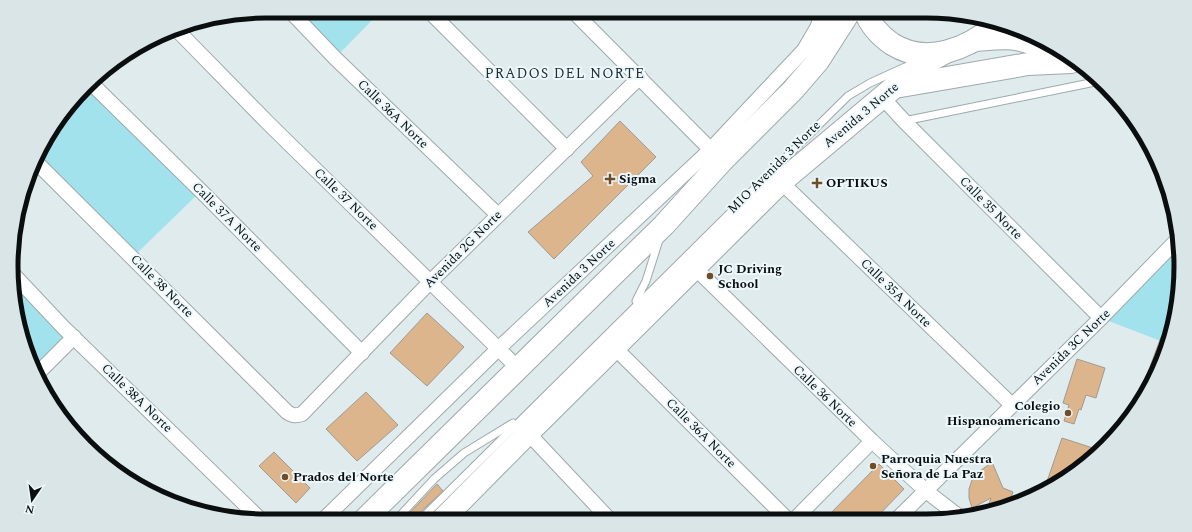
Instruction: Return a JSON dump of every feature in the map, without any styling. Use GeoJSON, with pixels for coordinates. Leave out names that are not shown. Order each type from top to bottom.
{"type":"FeatureCollection","features":[{"type":"Feature","properties":{"kind":"main road"},"geometry":{"type":"LineString","coordinates":[[818,61],[824,18]]}},
{"type":"Feature","properties":{"kind":"main road","name":"Avenida 3 Norte"},"geometry":{"type":"LineString","coordinates":[[370,514],[664,224],[716,155],[793,90],[818,61],[846,18]]}},
{"type":"Feature","properties":{"kind":"main road"},"geometry":{"type":"LineString","coordinates":[[868,18],[883,38],[900,49],[924,55],[939,54]]}},
{"type":"Feature","properties":{"kind":"main road","name":"Avenida 3 Norte"},"geometry":{"type":"LineString","coordinates":[[447,514],[526,425],[614,347],[781,182],[917,68],[939,54],[969,43],[993,27]]}},
{"type":"Feature","properties":{"kind":"main road"},"geometry":{"type":"LineString","coordinates":[[888,92],[1028,64],[1067,62]]}},
{"type":"Feature","properties":{"kind":"street","name":"Calle 36A Norte"},"geometry":{"type":"LineString","coordinates":[[297,18],[335,58],[498,215]]}},
{"type":"Feature","properties":{"kind":"street"},"geometry":{"type":"LineString","coordinates":[[436,18],[567,149]]}},
{"type":"Feature","properties":{"kind":"street"},"geometry":{"type":"LineString","coordinates":[[579,18],[640,77],[716,155]]}},
{"type":"Feature","properties":{"kind":"street","name":"Avenida 3 Norte"},"geometry":{"type":"LineString","coordinates":[[329,514],[498,349],[716,155],[804,50],[822,18]]}},
{"type":"Feature","properties":{"kind":"street","name":"Calle 37 Norte"},"geometry":{"type":"LineString","coordinates":[[180,33],[268,123],[518,368]]}},
{"type":"Feature","properties":{"kind":"street"},"geometry":{"type":"LineString","coordinates":[[969,43],[1011,41],[1026,44],[1057,56]]}},
{"type":"Feature","properties":{"kind":"street","name":"Avenida 2G Norte"},"geometry":{"type":"LineString","coordinates":[[287,412],[297,416],[302,414],[430,282],[640,77]]}},
{"type":"Feature","properties":{"kind":"street","name":"Calle 37A Norte"},"geometry":{"type":"LineString","coordinates":[[95,87],[362,353]]}},
{"type":"Feature","properties":{"kind":"street","name":"Calle 35 Norte"},"geometry":{"type":"LineString","coordinates":[[888,92],[904,121],[1100,318]]}},
{"type":"Feature","properties":{"kind":"street","name":"Calle 38 Norte"},"geometry":{"type":"LineString","coordinates":[[40,166],[287,412]]}},
{"type":"Feature","properties":{"kind":"street","name":"Calle 35A Norte"},"geometry":{"type":"LineString","coordinates":[[781,182],[1012,405]]}},
{"type":"Feature","properties":{"kind":"street","name":"Avenida 3C Norte"},"geometry":{"type":"LineString","coordinates":[[902,514],[1173,244]]}},
{"type":"Feature","properties":{"kind":"street","name":"Calle 36 Norte"},"geometry":{"type":"LineString","coordinates":[[694,267],[872,441],[926,490],[954,512]]}},
{"type":"Feature","properties":{"kind":"street","name":"Calle 38A Norte"},"geometry":{"type":"LineString","coordinates":[[19,280],[74,337],[254,513]]}},
{"type":"Feature","properties":{"kind":"street"},"geometry":{"type":"LineString","coordinates":[[41,370],[74,337]]}},
{"type":"Feature","properties":{"kind":"street","name":"Calle 36A Norte"},"geometry":{"type":"LineString","coordinates":[[614,347],[782,514]]}},
{"type":"Feature","properties":{"kind":"street"},"geometry":{"type":"LineString","coordinates":[[526,425],[605,514]]}},
{"type":"Feature","properties":{"kind":"street"},"geometry":{"type":"LineString","coordinates":[[800,514],[872,441]]}},
{"type":"Feature","properties":{"kind":"lane","name":"MIO Avenida 3 Norte"},"geometry":{"type":"LineString","coordinates":[[426,514],[526,425],[633,308],[848,96],[884,76],[939,54]]}},
{"type":"Feature","properties":{"kind":"lane"},"geometry":{"type":"LineString","coordinates":[[904,121],[1093,83]]}},
{"type":"Feature","properties":{"kind":"lane","name":"MIO Avenida 3 Norte"},"geometry":{"type":"LineString","coordinates":[[633,308],[646,280],[664,224]]}},
{"type":"Feature","properties":{"kind":"lane","name":"MIO Avenida 3 Norte"},"geometry":{"type":"LineString","coordinates":[[402,514],[434,479],[464,453],[526,425]]}},
{"type":"Feature","properties":{"kind":"shaded area"},"geometry":{"type":"Polygon","coordinates":[[[297,18],[374,18],[335,58],[297,18]]]}},
{"type":"Feature","properties":{"kind":"shaded area"},"geometry":{"type":"Polygon","coordinates":[[[95,87],[201,191],[133,257],[40,165],[51,142],[69,115],[95,87]]]}},
{"type":"Feature","properties":{"kind":"shaded area"},"geometry":{"type":"Polygon","coordinates":[[[1173,244],[1174,266],[1172,298],[1162,342],[1101,318],[1173,244]]]}},
{"type":"Feature","properties":{"kind":"shaded area"},"geometry":{"type":"Polygon","coordinates":[[[19,286],[67,335],[38,362],[26,330],[19,286]]]}},
{"type":"Feature","properties":{"kind":"building"},"geometry":{"type":"Polygon","coordinates":[[[620,121],[656,157],[554,259],[528,232],[593,176],[581,162],[620,121]]]}},
{"type":"Feature","properties":{"kind":"building"},"geometry":{"type":"Polygon","coordinates":[[[427,313],[464,347],[427,386],[390,353],[427,313]]]}},
{"type":"Feature","properties":{"kind":"building"},"geometry":{"type":"Polygon","coordinates":[[[1161,337],[1164,337],[1155,361],[1144,383],[1161,337]]]}},
{"type":"Feature","properties":{"kind":"building"},"geometry":{"type":"Polygon","coordinates":[[[1077,359],[1105,368],[1096,398],[1086,395],[1074,424],[1064,421],[1069,405],[1063,403],[1077,359]]]}},
{"type":"Feature","properties":{"kind":"building"},"geometry":{"type":"Polygon","coordinates":[[[366,392],[398,425],[357,461],[326,429],[366,392]]]}},
{"type":"Feature","properties":{"kind":"building"},"geometry":{"type":"Polygon","coordinates":[[[1062,438],[1094,448],[1077,463],[1047,483],[1062,438]]]}},
{"type":"Feature","properties":{"kind":"building","name":"Prados del Norte"},"geometry":{"type":"Polygon","coordinates":[[[274,452],[310,488],[296,503],[259,466],[274,452]]]}},
{"type":"Feature","properties":{"kind":"building"},"geometry":{"type":"Polygon","coordinates":[[[992,462],[1003,488],[1013,492],[1010,499],[988,506],[991,498],[972,508],[969,498],[969,489],[976,474],[992,462]]]}},
{"type":"Feature","properties":{"kind":"building"},"geometry":{"type":"Polygon","coordinates":[[[879,464],[904,489],[880,514],[830,514],[879,464]]]}},
{"type":"Feature","properties":{"kind":"building"},"geometry":{"type":"Polygon","coordinates":[[[437,484],[443,491],[418,514],[409,514],[437,484]]]}},
{"type":"Feature","properties":{"kind":"place","name":"Sigma"},"geometry":{"type":"Point","coordinates":[610,179]}},
{"type":"Feature","properties":{"kind":"place","name":"OPTIKUS"},"geometry":{"type":"Point","coordinates":[817,183]}},
{"type":"Feature","properties":{"kind":"place","name":"JC Driving School"},"geometry":{"type":"Point","coordinates":[710,276]}},
{"type":"Feature","properties":{"kind":"place","name":"Colegio Hispanoamericano"},"geometry":{"type":"Point","coordinates":[1068,413]}},
{"type":"Feature","properties":{"kind":"place","name":"Parroquia Nuestra Señora de La Paz"},"geometry":{"type":"Point","coordinates":[873,466]}},
{"type":"Feature","properties":{"kind":"place","name":"Prados del Norte"},"geometry":{"type":"Point","coordinates":[285,477]}},
{"type":"Feature","properties":{"kind":"district","name":"PRADOS DEL NORTE"},"geometry":{"type":"Point","coordinates":[565,73]}}]}
